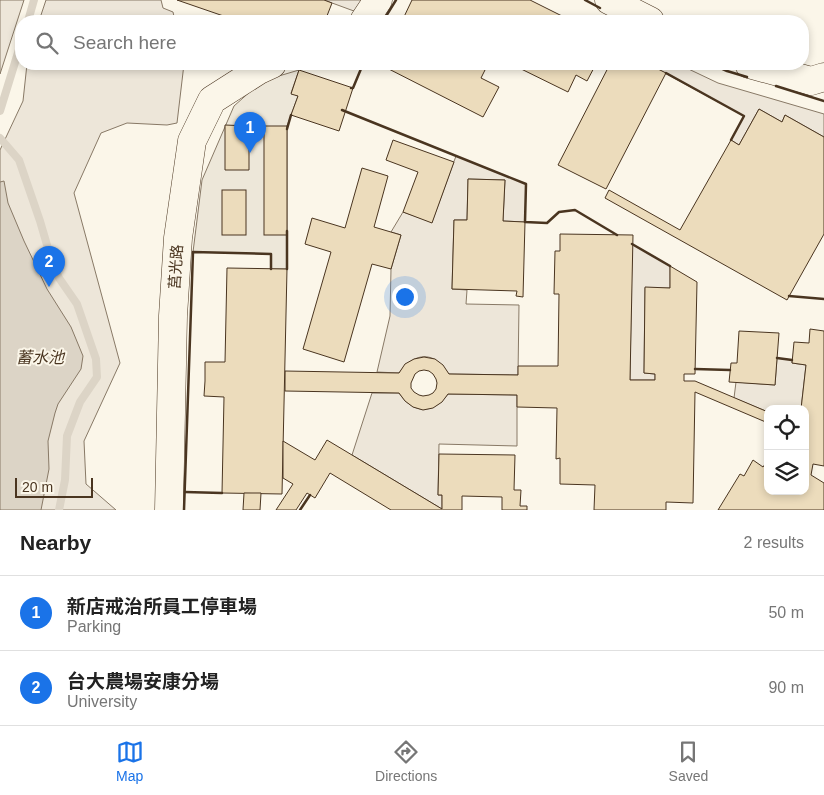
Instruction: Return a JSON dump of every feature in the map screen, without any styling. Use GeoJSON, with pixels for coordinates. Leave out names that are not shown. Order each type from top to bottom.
{"type":"FeatureCollection","features":[{"type":"Feature","properties":{"kind":"lane"},"geometry":{"type":"LineString","coordinates":[[368,15],[378,0]]}},
{"type":"Feature","properties":{"kind":"lane"},"geometry":{"type":"LineString","coordinates":[[609,0],[638,15]]}},
{"type":"Feature","properties":{"kind":"lane","name":"莒光路"},"geometry":{"type":"LineString","coordinates":[[169,510],[173,307],[178,238],[192,141],[212,100],[259,70]]}},
{"type":"Feature","properties":{"kind":"lane"},"geometry":{"type":"LineString","coordinates":[[772,70],[811,81],[824,77]]}},
{"type":"Feature","properties":{"kind":"shaded area"},"geometry":{"type":"Polygon","coordinates":[[[0,0],[24,0],[19,15],[15,15],[15,28],[0,74],[0,0]]]}},
{"type":"Feature","properties":{"kind":"shaded area"},"geometry":{"type":"Polygon","coordinates":[[[46,0],[161,0],[163,8],[173,12],[174,15],[41,15],[46,0]]]}},
{"type":"Feature","properties":{"kind":"shaded area"},"geometry":{"type":"Polygon","coordinates":[[[324,0],[370,0],[362,14],[324,0]]]}},
{"type":"Feature","properties":{"kind":"shaded area"},"geometry":{"type":"Polygon","coordinates":[[[26,70],[183,70],[177,123],[167,125],[127,123],[101,133],[74,193],[120,363],[84,441],[86,484],[116,510],[0,510],[0,150],[23,101],[26,70]]]}},
{"type":"Feature","properties":{"kind":"shaded area"},"geometry":{"type":"Polygon","coordinates":[[[299,70],[291,93],[298,96],[287,126],[287,269],[271,269],[271,254],[193,252],[202,180],[234,106],[262,81],[299,70]]]}},
{"type":"Feature","properties":{"kind":"shaded area"},"geometry":{"type":"Polygon","coordinates":[[[659,70],[691,70],[718,83],[824,114],[824,137],[785,115],[782,122],[759,109],[739,145],[731,140],[744,116],[659,70]]]}},
{"type":"Feature","properties":{"kind":"shaded area"},"geometry":{"type":"Polygon","coordinates":[[[456,156],[526,184],[525,222],[503,221],[505,180],[468,179],[467,220],[454,220],[452,289],[467,290],[466,304],[519,305],[518,375],[449,374],[440,364],[429,357],[414,359],[399,373],[377,372],[390,316],[391,269],[401,235],[391,232],[403,212],[432,222],[456,156]]]}},
{"type":"Feature","properties":{"kind":"shaded area"},"geometry":{"type":"Polygon","coordinates":[[[632,244],[670,266],[670,288],[645,288],[644,373],[655,374],[655,380],[630,380],[632,244]]]}},
{"type":"Feature","properties":{"kind":"shaded area"},"geometry":{"type":"Polygon","coordinates":[[[777,358],[792,360],[792,363],[806,365],[801,405],[764,405],[764,410],[734,398],[736,382],[775,385],[777,358]]]}},
{"type":"Feature","properties":{"kind":"shaded area"},"geometry":{"type":"Polygon","coordinates":[[[372,393],[399,393],[410,405],[423,409],[436,406],[448,394],[517,395],[517,446],[439,444],[438,495],[442,495],[442,509],[352,455],[372,393]]]}},
{"type":"Feature","properties":{"kind":"water","name":"蓄水池"},"geometry":{"type":"Polygon","coordinates":[[[4,181],[8,203],[24,241],[47,289],[71,327],[83,356],[81,369],[58,404],[55,413],[48,441],[49,469],[41,510],[0,510],[0,182],[4,181]]]}},
{"type":"Feature","properties":{"kind":"building"},"geometry":{"type":"Polygon","coordinates":[[[177,0],[324,0],[332,3],[327,15],[221,15],[177,0]]]}},
{"type":"Feature","properties":{"kind":"building"},"geometry":{"type":"Polygon","coordinates":[[[412,0],[530,0],[560,15],[405,15],[412,0]]]}},
{"type":"Feature","properties":{"kind":"building"},"geometry":{"type":"Polygon","coordinates":[[[299,70],[353,88],[339,131],[291,115],[298,96],[291,94],[299,70]]]}},
{"type":"Feature","properties":{"kind":"building"},"geometry":{"type":"Polygon","coordinates":[[[391,70],[485,70],[481,78],[499,87],[483,117],[391,70]]]}},
{"type":"Feature","properties":{"kind":"building"},"geometry":{"type":"Polygon","coordinates":[[[523,70],[593,70],[587,81],[576,75],[568,92],[523,70]]]}},
{"type":"Feature","properties":{"kind":"building"},"geometry":{"type":"Polygon","coordinates":[[[607,70],[660,70],[666,73],[606,189],[558,165],[607,70]]]}},
{"type":"Feature","properties":{"kind":"building"},"geometry":{"type":"Polygon","coordinates":[[[759,109],[782,122],[785,115],[824,137],[824,234],[787,300],[605,198],[609,190],[680,230],[731,140],[739,145],[759,109]]]}},
{"type":"Feature","properties":{"kind":"building"},"geometry":{"type":"Polygon","coordinates":[[[225,125],[249,126],[249,170],[225,170],[225,125]]]}},
{"type":"Feature","properties":{"kind":"building"},"geometry":{"type":"Polygon","coordinates":[[[264,126],[287,126],[287,235],[264,235],[264,126]]]}},
{"type":"Feature","properties":{"kind":"building"},"geometry":{"type":"Polygon","coordinates":[[[393,140],[454,162],[432,223],[403,212],[418,172],[386,160],[393,140]]]}},
{"type":"Feature","properties":{"kind":"building"},"geometry":{"type":"Polygon","coordinates":[[[362,168],[388,176],[374,227],[401,235],[391,269],[372,264],[344,362],[303,349],[331,252],[305,244],[312,218],[345,228],[362,168]]]}},
{"type":"Feature","properties":{"kind":"building"},"geometry":{"type":"Polygon","coordinates":[[[468,179],[505,180],[503,221],[525,222],[523,297],[516,296],[517,291],[452,289],[454,220],[467,220],[468,179]]]}},
{"type":"Feature","properties":{"kind":"building"},"geometry":{"type":"Polygon","coordinates":[[[222,190],[246,190],[246,235],[222,235],[222,190]]]}},
{"type":"Feature","properties":{"kind":"building"},"geometry":{"type":"Polygon","coordinates":[[[560,234],[633,235],[630,380],[655,380],[655,374],[644,373],[645,287],[670,288],[670,266],[697,282],[695,374],[684,374],[684,381],[695,381],[764,410],[764,421],[695,392],[693,503],[666,502],[666,510],[594,510],[595,485],[560,484],[560,458],[556,459],[557,408],[517,407],[517,395],[448,394],[442,402],[433,408],[423,410],[413,407],[399,393],[285,391],[285,371],[399,373],[405,364],[414,359],[424,357],[435,359],[443,365],[449,374],[518,375],[518,366],[558,366],[559,294],[554,294],[555,251],[560,251],[560,234]],[[424,370],[415,374],[411,383],[411,388],[414,392],[423,396],[433,393],[437,383],[433,374],[424,370]]]}},
{"type":"Feature","properties":{"kind":"building"},"geometry":{"type":"Polygon","coordinates":[[[227,268],[287,269],[282,494],[222,493],[224,397],[204,396],[205,362],[225,362],[227,268]]]}},
{"type":"Feature","properties":{"kind":"building"},"geometry":{"type":"Polygon","coordinates":[[[810,329],[824,331],[824,466],[813,464],[811,475],[824,483],[824,510],[718,510],[740,474],[744,476],[753,460],[763,467],[764,466],[764,495],[809,495],[809,405],[801,405],[806,365],[792,363],[794,342],[809,343],[810,329]]]}},
{"type":"Feature","properties":{"kind":"building"},"geometry":{"type":"Polygon","coordinates":[[[739,331],[779,333],[775,385],[729,382],[731,363],[737,363],[739,331]]]}},
{"type":"Feature","properties":{"kind":"building"},"geometry":{"type":"Polygon","coordinates":[[[327,440],[442,509],[442,495],[438,495],[439,454],[515,455],[514,490],[521,490],[520,506],[527,506],[527,510],[502,510],[502,497],[462,496],[462,510],[391,510],[330,473],[315,498],[307,493],[296,510],[276,510],[293,484],[283,478],[283,441],[315,460],[327,440]]]}},
{"type":"Feature","properties":{"kind":"building"},"geometry":{"type":"Polygon","coordinates":[[[244,493],[261,493],[260,510],[243,510],[244,493]]]}},
{"type":"Feature","properties":{"kind":"waterway"},"geometry":{"type":"LineString","coordinates":[[30,15],[34,0]]}},
{"type":"Feature","properties":{"kind":"waterway"},"geometry":{"type":"LineString","coordinates":[[0,111],[15,62]]}},
{"type":"Feature","properties":{"kind":"waterway"},"geometry":{"type":"LineString","coordinates":[[0,138],[19,160],[52,262],[59,278],[77,304],[96,359],[97,377],[80,402],[67,436],[65,480],[59,510]]}},
{"type":"Feature","properties":{"kind":"wall"},"geometry":{"type":"LineString","coordinates":[[387,15],[396,0]]}},
{"type":"Feature","properties":{"kind":"wall"},"geometry":{"type":"LineString","coordinates":[[585,0],[600,8]]}},
{"type":"Feature","properties":{"kind":"wall"},"geometry":{"type":"LineString","coordinates":[[351,88],[353,88],[360,70]]}},
{"type":"Feature","properties":{"kind":"wall"},"geometry":{"type":"LineString","coordinates":[[725,70],[747,77]]}},
{"type":"Feature","properties":{"kind":"wall"},"geometry":{"type":"LineString","coordinates":[[666,73],[744,116],[731,140]]}},
{"type":"Feature","properties":{"kind":"wall"},"geometry":{"type":"LineString","coordinates":[[776,86],[824,101]]}},
{"type":"Feature","properties":{"kind":"wall"},"geometry":{"type":"LineString","coordinates":[[342,110],[526,184],[525,222],[547,223],[559,212],[575,210],[617,235]]}},
{"type":"Feature","properties":{"kind":"wall"},"geometry":{"type":"LineString","coordinates":[[287,129],[291,115]]}},
{"type":"Feature","properties":{"kind":"wall"},"geometry":{"type":"LineString","coordinates":[[287,231],[287,269]]}},
{"type":"Feature","properties":{"kind":"wall"},"geometry":{"type":"LineString","coordinates":[[632,244],[670,266]]}},
{"type":"Feature","properties":{"kind":"wall"},"geometry":{"type":"LineString","coordinates":[[184,510],[193,252],[271,254],[271,269]]}},
{"type":"Feature","properties":{"kind":"wall"},"geometry":{"type":"LineString","coordinates":[[789,296],[824,299]]}},
{"type":"Feature","properties":{"kind":"wall"},"geometry":{"type":"LineString","coordinates":[[777,358],[792,360]]}},
{"type":"Feature","properties":{"kind":"wall"},"geometry":{"type":"LineString","coordinates":[[695,369],[730,370]]}},
{"type":"Feature","properties":{"kind":"wall"},"geometry":{"type":"LineString","coordinates":[[185,492],[222,493]]}},
{"type":"Feature","properties":{"kind":"wall"},"geometry":{"type":"LineString","coordinates":[[300,510],[310,495]]}},
{"type":"Feature","properties":{"kind":"place","name":"新店戒治所員工停車場"},"geometry":{"type":"Point","coordinates":[250,153]}},
{"type":"Feature","properties":{"kind":"place","name":"台大農場安康分場"},"geometry":{"type":"Point","coordinates":[49,287]}}]}
